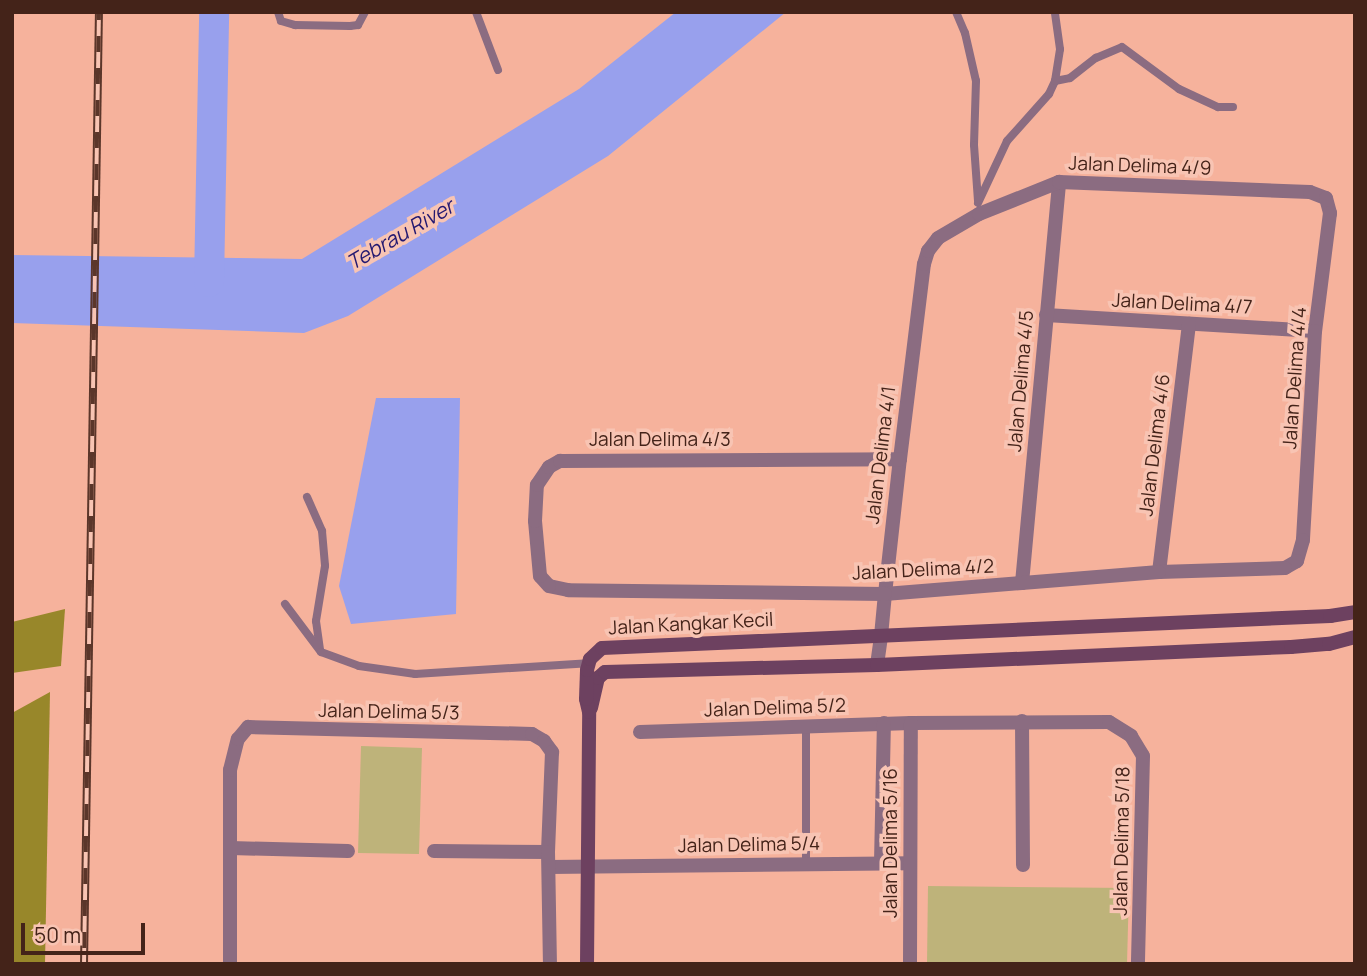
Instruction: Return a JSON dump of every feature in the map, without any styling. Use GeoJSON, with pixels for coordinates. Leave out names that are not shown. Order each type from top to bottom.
{"type":"FeatureCollection","features":[{"type":"Feature","properties":{"kind":"street","name":"Jalan Delima 4/9"},"geometry":{"type":"LineString","coordinates":[[928,251],[938,238],[979,208],[1059,182],[1310,192],[1326,198]]}},
{"type":"Feature","properties":{"kind":"street","name":"Jalan Delima 4/5"},"geometry":{"type":"LineString","coordinates":[[1021,583],[1059,182]]}},
{"type":"Feature","properties":{"kind":"street","name":"Jalan Delima 4/4"},"geometry":{"type":"LineString","coordinates":[[1297,561],[1303,540],[1315,331],[1330,214],[1326,198]]}},
{"type":"Feature","properties":{"kind":"street","name":"Jalan Delima 4/1"},"geometry":{"type":"LineString","coordinates":[[877,665],[924,264],[928,251]]}},
{"type":"Feature","properties":{"kind":"street","name":"Jalan Delima 4/7"},"geometry":{"type":"LineString","coordinates":[[1046,315],[1315,331]]}},
{"type":"Feature","properties":{"kind":"street","name":"Jalan Delima 4/6"},"geometry":{"type":"LineString","coordinates":[[1159,572],[1189,324]]}},
{"type":"Feature","properties":{"kind":"street","name":"Jalan Delima 4/3"},"geometry":{"type":"LineString","coordinates":[[549,586],[540,576],[537,556],[537,485],[549,467],[559,461],[900,459]]}},
{"type":"Feature","properties":{"kind":"street","name":"Jalan Delima 4/2"},"geometry":{"type":"LineString","coordinates":[[549,586],[568,590],[885,594],[1159,572],[1285,568],[1297,561]]}},
{"type":"Feature","properties":{"kind":"street","name":"Jalan Kangkar Kecil"},"geometry":{"type":"LineString","coordinates":[[588,663],[593,654],[608,646],[1330,616],[1355,612]]}},
{"type":"Feature","properties":{"kind":"street"},"geometry":{"type":"LineString","coordinates":[[589,712],[598,678],[605,672],[877,665],[1291,648],[1329,644],[1355,637]]}},
{"type":"Feature","properties":{"kind":"street"},"geometry":{"type":"LineString","coordinates":[[586,964],[588,663]]}},
{"type":"Feature","properties":{"kind":"street"},"geometry":{"type":"LineString","coordinates":[[1023,721],[1023,865]]}},
{"type":"Feature","properties":{"kind":"street","name":"Jalan Delima 5/18"},"geometry":{"type":"LineString","coordinates":[[911,723],[1109,722],[1131,736],[1143,756],[1139,964]]}},
{"type":"Feature","properties":{"kind":"street","name":"Jalan Delima 5/16"},"geometry":{"type":"LineString","coordinates":[[881,863],[884,723]]}},
{"type":"Feature","properties":{"kind":"street","name":"Jalan Delima 5/2"},"geometry":{"type":"LineString","coordinates":[[640,732],[911,723]]}},
{"type":"Feature","properties":{"kind":"street","name":"Jalan Delima 5/16"},"geometry":{"type":"LineString","coordinates":[[910,964],[911,723]]}},
{"type":"Feature","properties":{"kind":"street","name":"Jalan Delima 5/3"},"geometry":{"type":"LineString","coordinates":[[230,964],[230,770],[238,739],[248,727],[532,734],[544,741],[552,752],[548,860],[550,964]]}},
{"type":"Feature","properties":{"kind":"street"},"geometry":{"type":"LineString","coordinates":[[231,848],[348,851]]}},
{"type":"Feature","properties":{"kind":"street","name":"Jalan Delima 5/4"},"geometry":{"type":"LineString","coordinates":[[434,851],[588,866],[910,863]]}},
{"type":"Feature","properties":{"kind":"lane"},"geometry":{"type":"LineString","coordinates":[[278,12],[281,21],[295,25],[350,26],[358,25],[365,12]]}},
{"type":"Feature","properties":{"kind":"lane"},"geometry":{"type":"LineString","coordinates":[[476,12],[498,70]]}},
{"type":"Feature","properties":{"kind":"lane"},"geometry":{"type":"LineString","coordinates":[[956,12],[976,81],[974,145],[979,208]]}},
{"type":"Feature","properties":{"kind":"lane"},"geometry":{"type":"LineString","coordinates":[[979,208],[1007,141],[1049,94],[1055,81],[1060,49],[1055,12]]}},
{"type":"Feature","properties":{"kind":"lane"},"geometry":{"type":"LineString","coordinates":[[1055,81],[1070,78],[1096,58],[1122,47],[1179,89],[1218,107],[1233,107]]}},
{"type":"Feature","properties":{"kind":"lane"},"geometry":{"type":"LineString","coordinates":[[307,497],[322,531],[324,566],[316,621],[321,652]]}},
{"type":"Feature","properties":{"kind":"lane"},"geometry":{"type":"LineString","coordinates":[[285,604],[321,652],[359,666],[415,674],[588,663]]}},
{"type":"Feature","properties":{"kind":"lane"},"geometry":{"type":"LineString","coordinates":[[806,726],[806,864]]}},
{"type":"Feature","properties":{"kind":"shaded area"},"geometry":{"type":"Polygon","coordinates":[[[65,609],[61,666],[12,673],[12,622],[65,609]]]}},
{"type":"Feature","properties":{"kind":"shaded area"},"geometry":{"type":"Polygon","coordinates":[[[50,692],[45,964],[12,964],[12,713],[50,692]]]}},
{"type":"Feature","properties":{"kind":"shaded area"},"geometry":{"type":"Polygon","coordinates":[[[361,746],[422,748],[419,854],[358,853],[361,746]]]}},
{"type":"Feature","properties":{"kind":"shaded area"},"geometry":{"type":"Polygon","coordinates":[[[928,886],[1129,888],[1127,964],[927,964],[928,886]]]}},
{"type":"Feature","properties":{"kind":"water","name":"Tebrau River"},"geometry":{"type":"Polygon","coordinates":[[[676,12],[786,12],[608,156],[348,316],[304,333],[12,323],[12,255],[302,259],[579,89],[676,12]]]}},
{"type":"Feature","properties":{"kind":"water"},"geometry":{"type":"Polygon","coordinates":[[[376,398],[460,398],[456,614],[351,624],[339,586],[376,398]]]}},
{"type":"Feature","properties":{"kind":"waterway"},"geometry":{"type":"LineString","coordinates":[[209,282],[214,12]]}},
{"type":"Feature","properties":{"kind":"railway"},"geometry":{"type":"LineString","coordinates":[[84,964],[99,12]]}}]}
